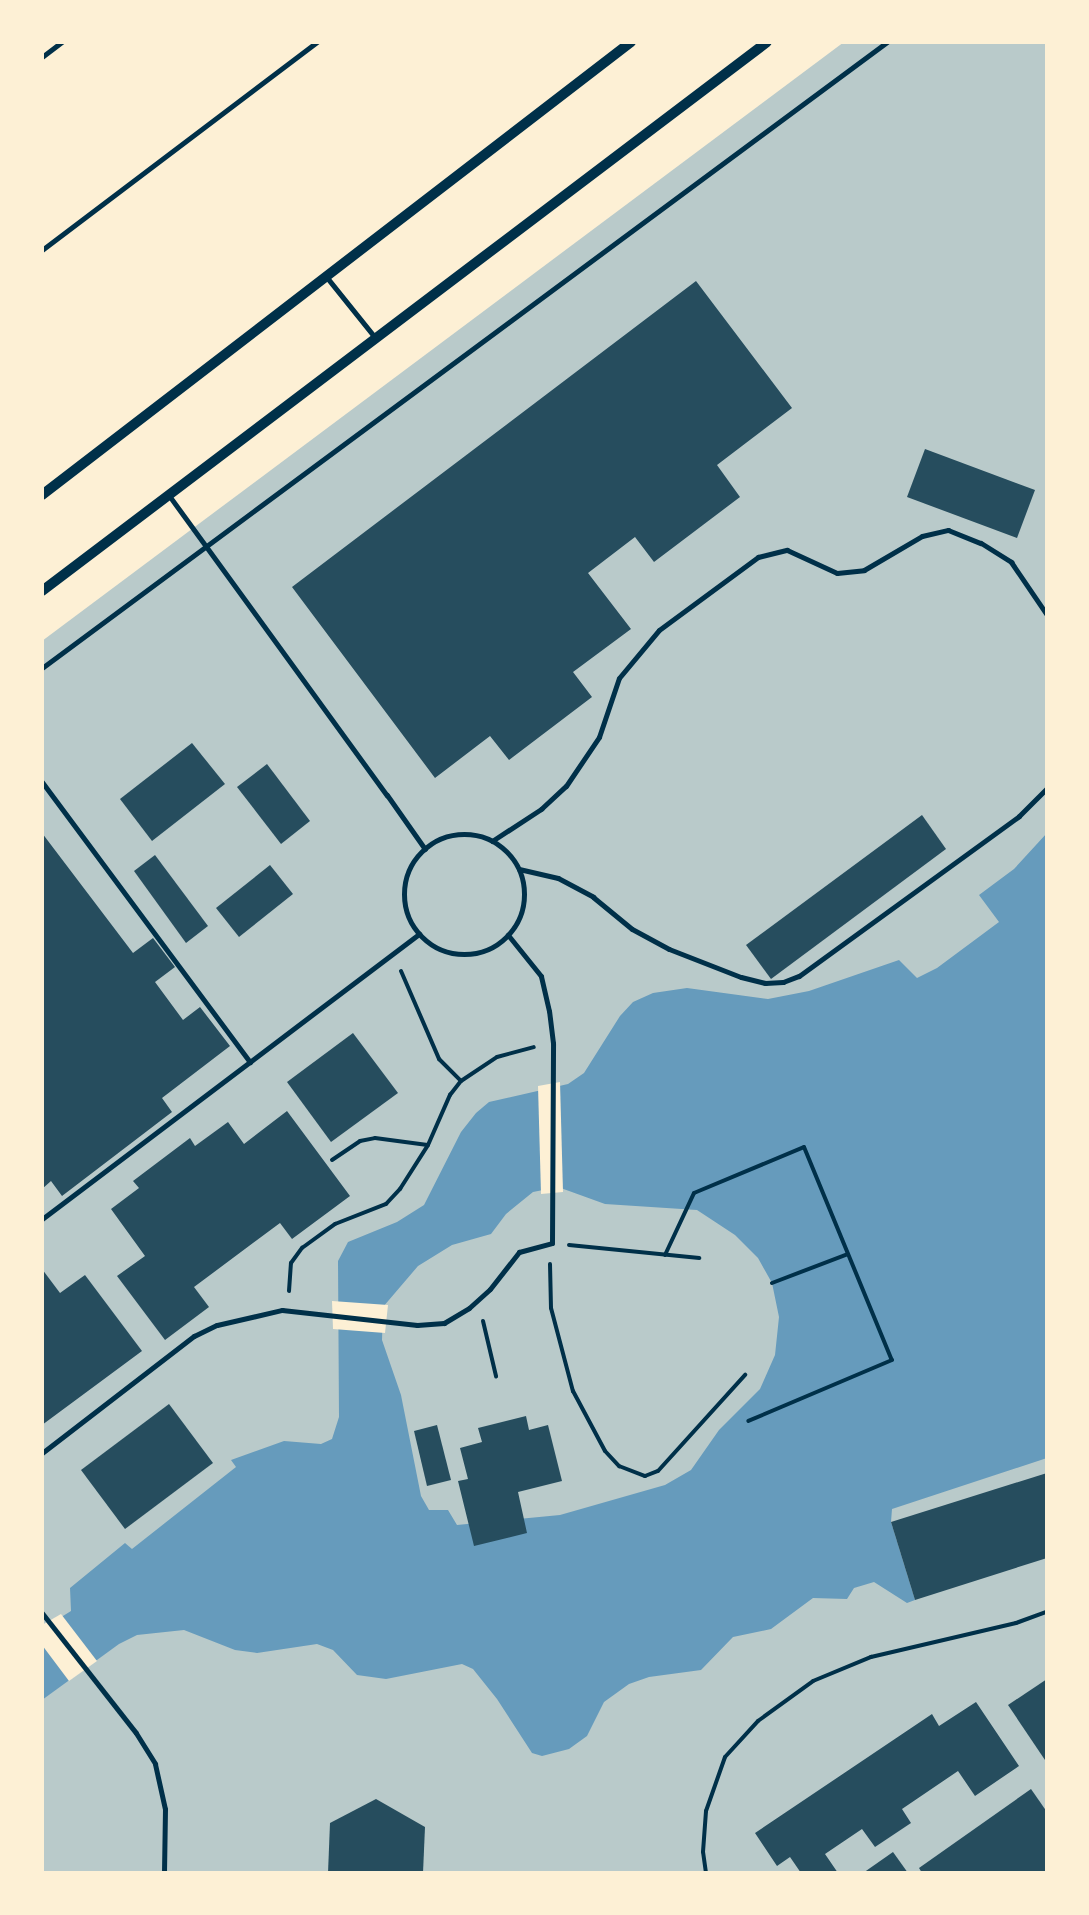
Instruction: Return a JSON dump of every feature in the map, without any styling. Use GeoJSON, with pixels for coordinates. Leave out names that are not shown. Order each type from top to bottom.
{"type":"FeatureCollection","features":[{"type":"Feature","properties":{"kind":"street"},"geometry":{"type":"LineString","coordinates":[[42,495],[631,42]]}},
{"type":"Feature","properties":{"kind":"street"},"geometry":{"type":"LineString","coordinates":[[42,591],[767,42]]}},
{"type":"Feature","properties":{"kind":"street"},"geometry":{"type":"LineString","coordinates":[[492,841],[541,810],[566,786],[599,737],[619,678],[659,630],[758,557],[787,550],[837,573],[864,570],[922,536],[948,530],[981,543],[1011,562],[1047,615]]}},
{"type":"Feature","properties":{"kind":"street"},"geometry":{"type":"LineString","coordinates":[[42,782],[250,1062]]}},
{"type":"Feature","properties":{"kind":"street"},"geometry":{"type":"LineString","coordinates":[[519,869],[566,883],[593,897],[632,929],[669,949],[741,977],[765,983],[783,982],[799,976],[1019,816],[1047,788]]}},
{"type":"Feature","properties":{"kind":"street"},"geometry":{"type":"LineString","coordinates":[[387,795],[425,849]]}},
{"type":"Feature","properties":{"kind":"street"},"geometry":{"type":"LineString","coordinates":[[473,834],[492,841],[508,852],[519,869],[524,889],[523,909],[508,935],[483,952],[462,955],[443,951],[419,934],[405,907],[404,887],[409,868],[425,849],[454,835],[473,834]]}},
{"type":"Feature","properties":{"kind":"street"},"geometry":{"type":"LineString","coordinates":[[42,1219],[419,934]]}},
{"type":"Feature","properties":{"kind":"street"},"geometry":{"type":"LineString","coordinates":[[42,1453],[194,1336],[249,1316],[292,1311],[417,1325],[444,1323],[478,1300],[519,1252],[552,1243],[553,1043],[541,976],[508,935]]}},
{"type":"Feature","properties":{"kind":"street"},"geometry":{"type":"LineString","coordinates":[[42,1613],[136,1733],[155,1764],[165,1809],[164,1873]]}},
{"type":"Feature","properties":{"kind":"lane"},"geometry":{"type":"LineString","coordinates":[[42,57],[62,42]]}},
{"type":"Feature","properties":{"kind":"lane"},"geometry":{"type":"LineString","coordinates":[[42,250],[317,42]]}},
{"type":"Feature","properties":{"kind":"lane"},"geometry":{"type":"LineString","coordinates":[[42,668],[887,42]]}},
{"type":"Feature","properties":{"kind":"lane"},"geometry":{"type":"LineString","coordinates":[[326,276],[376,338]]}},
{"type":"Feature","properties":{"kind":"lane"},"geometry":{"type":"LineString","coordinates":[[169,495],[387,795]]}},
{"type":"Feature","properties":{"kind":"path"},"geometry":{"type":"LineString","coordinates":[[393,954],[439,1059],[462,1081]]}},
{"type":"Feature","properties":{"kind":"path"},"geometry":{"type":"LineString","coordinates":[[292,1311],[287,1282],[291,1263],[302,1248],[335,1224],[386,1204],[400,1189],[428,1145],[450,1095],[462,1081],[496,1057],[553,1043]]}},
{"type":"Feature","properties":{"kind":"path"},"geometry":{"type":"LineString","coordinates":[[332,1160],[360,1141],[375,1138],[428,1145]]}},
{"type":"Feature","properties":{"kind":"path"},"geometry":{"type":"LineString","coordinates":[[664,1255],[694,1193],[804,1147],[892,1360],[748,1421]]}},
{"type":"Feature","properties":{"kind":"path"},"geometry":{"type":"LineString","coordinates":[[699,1258],[552,1243],[548,1279],[561,1356],[587,1420],[619,1466],[645,1476],[658,1471],[746,1375]]}},
{"type":"Feature","properties":{"kind":"path"},"geometry":{"type":"LineString","coordinates":[[772,1283],[848,1254]]}},
{"type":"Feature","properties":{"kind":"path"},"geometry":{"type":"LineString","coordinates":[[478,1300],[496,1376]]}},
{"type":"Feature","properties":{"kind":"path"},"geometry":{"type":"LineString","coordinates":[[706,1873],[703,1852],[706,1811],[725,1757],[758,1721],[813,1681],[871,1657],[1016,1623],[1047,1612]]}},
{"type":"Feature","properties":{"kind":"shaded area"},"geometry":{"type":"Polygon","coordinates":[[[844,42],[1047,42],[1047,1873],[42,1873],[42,641],[844,42]]]}},
{"type":"Feature","properties":{"kind":"water"},"geometry":{"type":"Polygon","coordinates":[[[1047,833],[1047,1458],[892,1509],[891,1522],[915,1600],[907,1603],[874,1582],[854,1588],[847,1599],[813,1598],[771,1629],[733,1637],[701,1670],[649,1677],[629,1684],[604,1702],[587,1736],[569,1749],[542,1756],[532,1753],[497,1699],[473,1669],[462,1664],[386,1679],[357,1675],[333,1650],[317,1644],[257,1653],[235,1650],[184,1630],[137,1635],[119,1644],[42,1700],[42,1629],[71,1611],[70,1588],[125,1543],[132,1549],[236,1467],[231,1460],[284,1441],[321,1444],[332,1439],[339,1417],[338,1261],[348,1242],[397,1222],[424,1205],[461,1132],[476,1113],[489,1102],[568,1084],[584,1073],[620,1016],[633,1002],[653,993],[687,988],[768,999],[809,991],[899,960],[917,978],[937,968],[999,922],[979,895],[1014,869],[1047,833]],[[558,1187],[533,1192],[506,1214],[491,1234],[452,1245],[418,1266],[383,1307],[382,1340],[401,1395],[421,1496],[429,1510],[448,1510],[457,1525],[560,1515],[665,1485],[691,1470],[719,1430],[760,1389],[775,1355],[779,1317],[772,1283],[758,1258],[735,1235],[697,1210],[605,1204],[558,1187]]]}},
{"type":"Feature","properties":{"kind":"pier"},"geometry":{"type":"Polygon","coordinates":[[[560,1082],[563,1192],[541,1194],[538,1086],[560,1082]]]}},
{"type":"Feature","properties":{"kind":"pier"},"geometry":{"type":"Polygon","coordinates":[[[332,1301],[388,1305],[385,1333],[333,1329],[332,1301]]]}},
{"type":"Feature","properties":{"kind":"pier"},"geometry":{"type":"Polygon","coordinates":[[[61,1614],[97,1661],[69,1681],[42,1645],[42,1625],[61,1614]]]}},
{"type":"Feature","properties":{"kind":"building"},"geometry":{"type":"Polygon","coordinates":[[[696,281],[792,408],[717,465],[740,497],[654,562],[635,537],[588,573],[631,629],[573,672],[592,697],[509,760],[490,736],[435,778],[292,587],[696,281]]]}},
{"type":"Feature","properties":{"kind":"building"},"geometry":{"type":"Polygon","coordinates":[[[925,449],[1035,490],[1017,538],[907,497],[925,449]]]}},
{"type":"Feature","properties":{"kind":"building"},"geometry":{"type":"Polygon","coordinates":[[[192,743],[225,784],[152,841],[120,799],[192,743]]]}},
{"type":"Feature","properties":{"kind":"building"},"geometry":{"type":"Polygon","coordinates":[[[267,764],[310,821],[281,844],[237,787],[267,764]]]}},
{"type":"Feature","properties":{"kind":"building"},"geometry":{"type":"Polygon","coordinates":[[[922,815],[946,849],[771,979],[746,945],[922,815]]]}},
{"type":"Feature","properties":{"kind":"building"},"geometry":{"type":"Polygon","coordinates":[[[42,833],[133,953],[153,938],[175,967],[155,982],[183,1020],[200,1007],[230,1046],[162,1098],[172,1112],[62,1196],[51,1181],[42,1189],[42,833]]]}},
{"type":"Feature","properties":{"kind":"building"},"geometry":{"type":"Polygon","coordinates":[[[155,855],[208,926],[186,943],[134,871],[155,855]]]}},
{"type":"Feature","properties":{"kind":"building"},"geometry":{"type":"Polygon","coordinates":[[[270,865],[293,894],[239,937],[216,908],[270,865]]]}},
{"type":"Feature","properties":{"kind":"building"},"geometry":{"type":"Polygon","coordinates":[[[353,1033],[398,1093],[331,1142],[287,1082],[353,1033]]]}},
{"type":"Feature","properties":{"kind":"building"},"geometry":{"type":"Polygon","coordinates":[[[287,1111],[350,1196],[292,1239],[280,1223],[194,1287],[209,1307],[165,1340],[117,1276],[145,1256],[111,1209],[139,1188],[133,1181],[190,1138],[195,1146],[228,1122],[244,1144],[287,1111]]]}},
{"type":"Feature","properties":{"kind":"building"},"geometry":{"type":"Polygon","coordinates":[[[42,1269],[60,1293],[85,1275],[142,1351],[42,1425],[42,1269]]]}},
{"type":"Feature","properties":{"kind":"building"},"geometry":{"type":"Polygon","coordinates":[[[169,1404],[213,1463],[125,1529],[81,1470],[169,1404]]]}},
{"type":"Feature","properties":{"kind":"building"},"geometry":{"type":"Polygon","coordinates":[[[526,1416],[529,1430],[548,1425],[562,1481],[518,1492],[527,1533],[474,1546],[458,1481],[468,1479],[460,1448],[482,1442],[478,1428],[526,1416]]]}},
{"type":"Feature","properties":{"kind":"building"},"geometry":{"type":"Polygon","coordinates":[[[437,1425],[451,1480],[427,1486],[414,1431],[437,1425]]]}},
{"type":"Feature","properties":{"kind":"building"},"geometry":{"type":"Polygon","coordinates":[[[1047,1473],[1047,1558],[915,1600],[891,1522],[1047,1473]]]}},
{"type":"Feature","properties":{"kind":"building"},"geometry":{"type":"Polygon","coordinates":[[[1047,1679],[1047,1763],[1008,1705],[1047,1679]]]}},
{"type":"Feature","properties":{"kind":"building"},"geometry":{"type":"Polygon","coordinates":[[[976,1702],[1019,1766],[975,1796],[958,1771],[902,1809],[911,1823],[875,1847],[862,1829],[825,1854],[838,1873],[801,1873],[790,1857],[777,1866],[755,1833],[932,1714],[939,1726],[976,1702]]]}},
{"type":"Feature","properties":{"kind":"building"},"geometry":{"type":"Polygon","coordinates":[[[1031,1789],[1047,1812],[1047,1873],[922,1873],[919,1868],[1031,1789]]]}},
{"type":"Feature","properties":{"kind":"building"},"geometry":{"type":"Polygon","coordinates":[[[376,1799],[425,1827],[423,1873],[328,1873],[330,1823],[376,1799]]]}},
{"type":"Feature","properties":{"kind":"building"},"geometry":{"type":"Polygon","coordinates":[[[893,1852],[908,1873],[863,1873],[893,1852]]]}}]}
